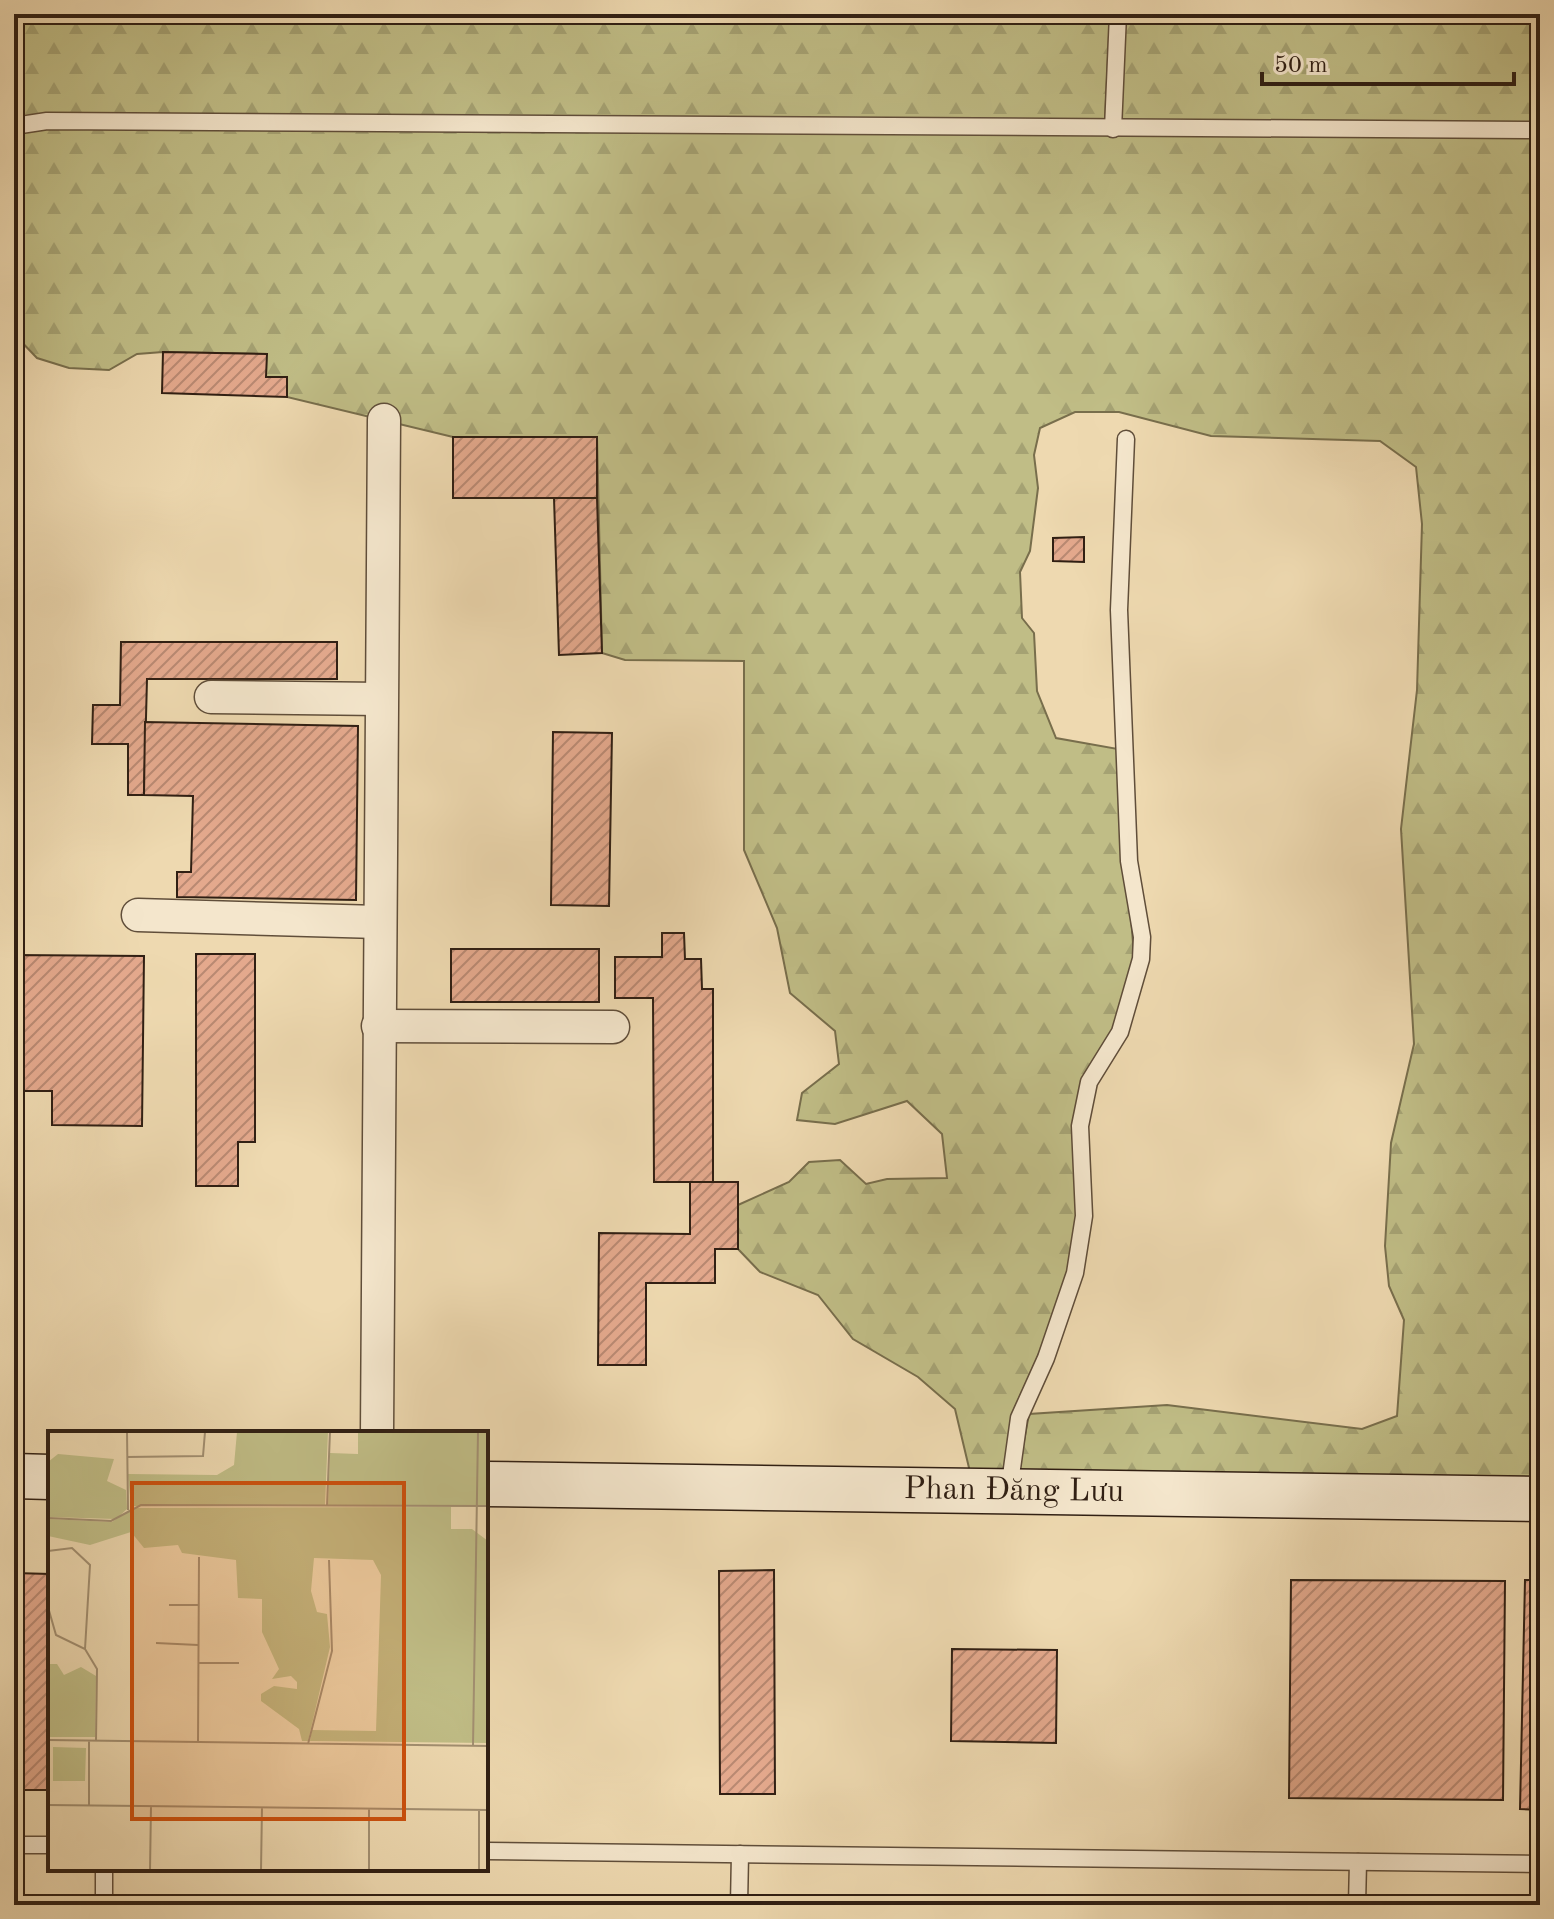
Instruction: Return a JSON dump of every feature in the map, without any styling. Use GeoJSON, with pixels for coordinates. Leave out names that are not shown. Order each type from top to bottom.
{"type":"FeatureCollection","features":[{"type":"Feature","properties":{"kind":"street"},"geometry":{"type":"LineString","coordinates":[[377,1431],[378,922],[384,420]]}},
{"type":"Feature","properties":{"kind":"street"},"geometry":{"type":"LineString","coordinates":[[211,697],[381,699]]}},
{"type":"Feature","properties":{"kind":"street"},"geometry":{"type":"LineString","coordinates":[[138,915],[378,922]]}},
{"type":"Feature","properties":{"kind":"street"},"geometry":{"type":"LineString","coordinates":[[378,1026],[613,1027]]}},
{"type":"Feature","properties":{"kind":"street"},"geometry":{"type":"LineString","coordinates":[[14,1476],[48,1477]]}},
{"type":"Feature","properties":{"kind":"street","name":"Phan Đăng Lưu"},"geometry":{"type":"LineString","coordinates":[[488,1484],[1540,1499]]}},
{"type":"Feature","properties":{"kind":"lane"},"geometry":{"type":"LineString","coordinates":[[1113,129],[1118,14]]}},
{"type":"Feature","properties":{"kind":"lane"},"geometry":{"type":"LineString","coordinates":[[14,126],[47,121],[1540,130]]}},
{"type":"Feature","properties":{"kind":"lane"},"geometry":{"type":"LineString","coordinates":[[1008,1492],[1019,1418],[1046,1358],[1075,1273],[1084,1216],[1080,1126],[1089,1082],[1120,1032],[1141,959],[1142,937],[1129,861],[1119,610],[1126,439]]}},
{"type":"Feature","properties":{"kind":"lane"},"geometry":{"type":"LineString","coordinates":[[14,1845],[48,1845]]}},
{"type":"Feature","properties":{"kind":"lane"},"geometry":{"type":"LineString","coordinates":[[488,1851],[1540,1864]]}},
{"type":"Feature","properties":{"kind":"lane"},"geometry":{"type":"LineString","coordinates":[[739,1905],[740,1854]]}},
{"type":"Feature","properties":{"kind":"lane"},"geometry":{"type":"LineString","coordinates":[[1357,1905],[1358,1862]]}},
{"type":"Feature","properties":{"kind":"lane"},"geometry":{"type":"LineString","coordinates":[[104,1871],[104,1905]]}},
{"type":"Feature","properties":{"kind":"green space"},"geometry":{"type":"Polygon","coordinates":[[[14,14],[1110,14],[1105,121],[14,118],[14,14]]]}},
{"type":"Feature","properties":{"kind":"green space"},"geometry":{"type":"Polygon","coordinates":[[[1125,14],[1540,14],[1540,122],[1121,121],[1125,14]]]}},
{"type":"Feature","properties":{"kind":"green space"},"geometry":{"type":"Polygon","coordinates":[[[48,128],[1540,137],[1540,1480],[1018,1473],[1029,1414],[1167,1405],[1362,1429],[1397,1416],[1404,1320],[1389,1286],[1385,1246],[1391,1143],[1414,1044],[1401,829],[1417,690],[1422,524],[1416,467],[1380,441],[1211,436],[1119,412],[1075,412],[1040,428],[1034,455],[1038,488],[1030,551],[1020,572],[1022,618],[1034,633],[1037,691],[1056,738],[1118,749],[1134,956],[1114,1029],[1083,1078],[1078,1215],[1069,1269],[1040,1352],[1012,1414],[1005,1473],[970,1472],[955,1409],[918,1377],[853,1339],[818,1295],[760,1272],[738,1249],[738,1205],[789,1182],[809,1162],[840,1160],[866,1184],[887,1179],[947,1178],[942,1134],[907,1101],[835,1124],[797,1120],[802,1093],[839,1064],[835,1031],[790,993],[777,928],[744,850],[744,661],[625,660],[602,653],[597,437],[453,437],[287,397],[287,377],[266,377],[266,354],[137,354],[109,370],[69,368],[37,358],[14,334],[14,134],[48,128]]]}},
{"type":"Feature","properties":{"kind":"building"},"geometry":{"type":"Polygon","coordinates":[[[163,352],[267,354],[266,377],[287,377],[287,397],[162,393],[163,352]]]}},
{"type":"Feature","properties":{"kind":"building"},"geometry":{"type":"Polygon","coordinates":[[[453,437],[597,437],[597,498],[453,498],[453,437]]]}},
{"type":"Feature","properties":{"kind":"building"},"geometry":{"type":"Polygon","coordinates":[[[554,498],[597,498],[602,653],[559,655],[554,498]]]}},
{"type":"Feature","properties":{"kind":"building"},"geometry":{"type":"Polygon","coordinates":[[[1084,537],[1084,562],[1053,561],[1053,538],[1084,537]]]}},
{"type":"Feature","properties":{"kind":"building"},"geometry":{"type":"Polygon","coordinates":[[[121,642],[337,642],[337,679],[147,679],[144,795],[128,795],[128,744],[92,744],[93,705],[120,705],[121,642]]]}},
{"type":"Feature","properties":{"kind":"building"},"geometry":{"type":"Polygon","coordinates":[[[14,665],[22,665],[22,793],[14,793],[14,665]]]}},
{"type":"Feature","properties":{"kind":"building"},"geometry":{"type":"Polygon","coordinates":[[[145,722],[358,726],[356,900],[177,897],[177,872],[191,872],[193,796],[144,795],[145,722]]]}},
{"type":"Feature","properties":{"kind":"building"},"geometry":{"type":"Polygon","coordinates":[[[553,732],[612,733],[609,906],[551,905],[553,732]]]}},
{"type":"Feature","properties":{"kind":"building"},"geometry":{"type":"Polygon","coordinates":[[[662,933],[684,933],[685,959],[701,959],[702,989],[713,989],[713,1182],[654,1182],[653,998],[615,998],[615,957],[662,957],[662,933]]]}},
{"type":"Feature","properties":{"kind":"building"},"geometry":{"type":"Polygon","coordinates":[[[451,949],[599,949],[599,1002],[451,1002],[451,949]]]}},
{"type":"Feature","properties":{"kind":"building"},"geometry":{"type":"Polygon","coordinates":[[[196,954],[255,954],[255,1142],[238,1142],[238,1186],[196,1186],[196,954]]]}},
{"type":"Feature","properties":{"kind":"building"},"geometry":{"type":"Polygon","coordinates":[[[14,955],[144,956],[142,1126],[52,1125],[52,1091],[17,1091],[17,1133],[14,1133],[14,955]]]}},
{"type":"Feature","properties":{"kind":"building"},"geometry":{"type":"Polygon","coordinates":[[[690,1182],[738,1182],[738,1249],[715,1249],[715,1283],[646,1283],[646,1365],[598,1365],[599,1233],[690,1234],[690,1182]]]}},
{"type":"Feature","properties":{"kind":"building"},"geometry":{"type":"Polygon","coordinates":[[[774,1570],[775,1794],[720,1794],[719,1571],[774,1570]]]}},
{"type":"Feature","properties":{"kind":"building"},"geometry":{"type":"Polygon","coordinates":[[[14,1573],[48,1574],[48,1790],[14,1790],[14,1573]]]}},
{"type":"Feature","properties":{"kind":"building"},"geometry":{"type":"Polygon","coordinates":[[[1291,1580],[1505,1581],[1503,1800],[1289,1798],[1291,1580]]]}},
{"type":"Feature","properties":{"kind":"building"},"geometry":{"type":"Polygon","coordinates":[[[1525,1580],[1540,1580],[1540,1810],[1520,1809],[1525,1580]]]}},
{"type":"Feature","properties":{"kind":"building"},"geometry":{"type":"Polygon","coordinates":[[[952,1649],[1057,1650],[1056,1743],[951,1741],[952,1649]]]}}]}
